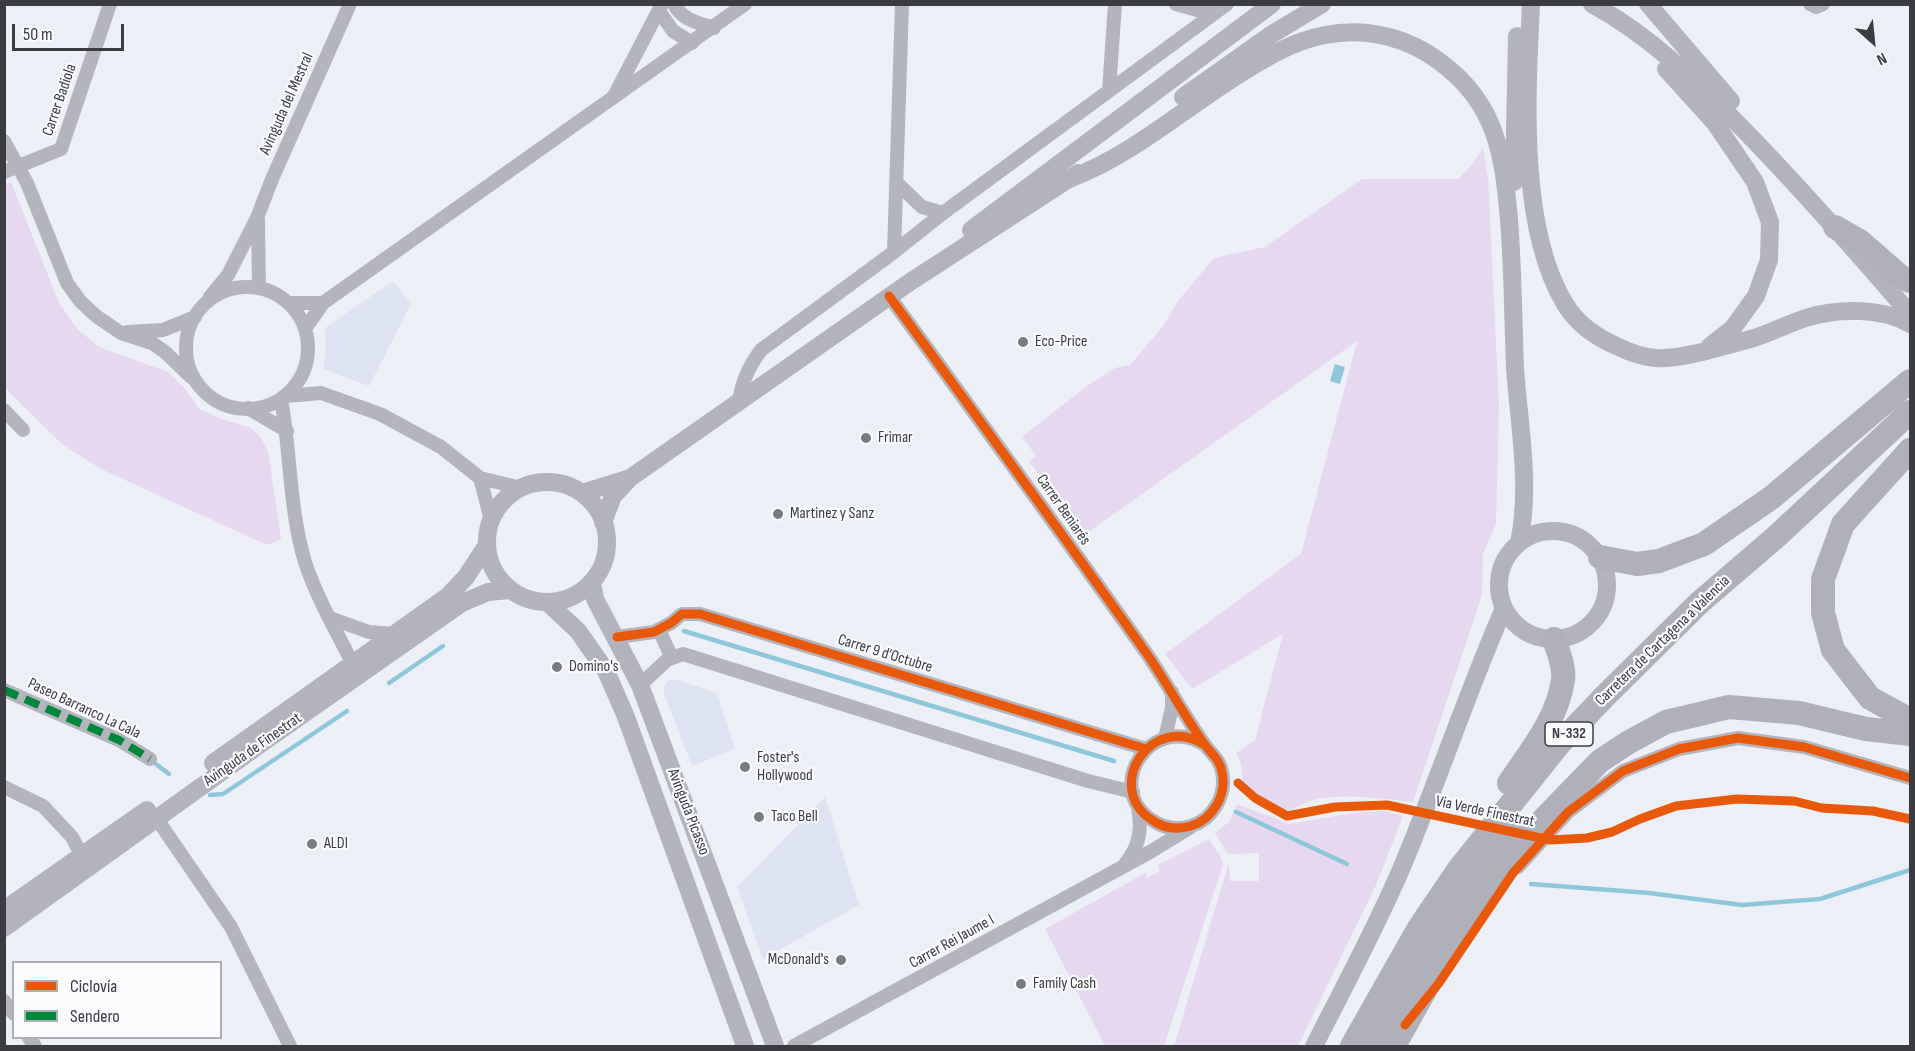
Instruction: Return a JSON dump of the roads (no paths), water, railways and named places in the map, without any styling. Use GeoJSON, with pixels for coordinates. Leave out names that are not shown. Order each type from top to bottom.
{"type":"FeatureCollection","features":[{"type":"Feature","properties":{"kind":"highway"},"geometry":{"type":"LineString","coordinates":[[1835,227],[1861,242],[1901,277],[1911,281]]}},
{"type":"Feature","properties":{"kind":"highway"},"geometry":{"type":"LineString","coordinates":[[1600,557],[1629,563],[1659,561],[1704,544],[1771,498],[1911,381]]}},
{"type":"Feature","properties":{"kind":"highway","name":"Carretera de Cartagena a Valencia"},"geometry":{"type":"LineString","coordinates":[[1352,1047],[1419,928],[1459,869],[1559,744],[1699,603],[1911,412]]}},
{"type":"Feature","properties":{"kind":"highway"},"geometry":{"type":"LineString","coordinates":[[1911,450],[1843,525],[1823,579],[1823,613],[1833,650],[1870,698],[1911,720]]}},
{"type":"Feature","properties":{"kind":"highway","name":"Carretera de Cartagena a Valencia"},"geometry":{"type":"LineString","coordinates":[[1374,1047],[1438,934],[1479,872],[1534,797],[1625,695],[1776,536]]}},
{"type":"Feature","properties":{"kind":"highway"},"geometry":{"type":"LineString","coordinates":[[1419,928],[1450,869],[1536,744],[1554,711],[1563,679],[1554,639]]}},
{"type":"Feature","properties":{"kind":"highway"},"geometry":{"type":"LineString","coordinates":[[1394,1047],[1439,965],[1469,918],[1532,831],[1600,761],[1629,742],[1666,722],[1729,707],[1798,713],[1866,729],[1911,734]]}},
{"type":"Feature","properties":{"kind":"main road"},"geometry":{"type":"LineString","coordinates":[[910,282],[952,244],[1272,4]]}},
{"type":"Feature","properties":{"kind":"main road"},"geometry":{"type":"LineString","coordinates":[[603,522],[614,496],[630,478],[739,404],[910,282],[1069,179],[1237,57],[1322,4]]}},
{"type":"Feature","properties":{"kind":"main road"},"geometry":{"type":"LineString","coordinates":[[1519,543],[1525,504],[1515,367],[1512,261],[1515,73],[1521,4]]}},
{"type":"Feature","properties":{"kind":"main road"},"geometry":{"type":"LineString","coordinates":[[1531,4],[1528,100],[1531,180],[1547,264],[1565,304],[1581,323],[1605,342],[1656,358],[1682,355],[1755,337],[1812,316],[1858,310],[1897,316],[1911,324]]}},
{"type":"Feature","properties":{"kind":"main road"},"geometry":{"type":"LineString","coordinates":[[1592,4],[1636,33],[1696,81],[1787,174],[1911,314]]}},
{"type":"Feature","properties":{"kind":"main road"},"geometry":{"type":"LineString","coordinates":[[1648,4],[1755,130],[1787,174]]}},
{"type":"Feature","properties":{"kind":"main road"},"geometry":{"type":"LineString","coordinates":[[1069,179],[1095,170],[1115,158],[1269,55],[1302,41],[1326,35],[1354,32],[1386,35],[1410,43],[1454,72],[1471,90],[1488,117],[1505,172],[1512,261]]}},
{"type":"Feature","properties":{"kind":"main road"},"geometry":{"type":"LineString","coordinates":[[1636,33],[1647,49],[1715,123],[1755,182],[1770,222],[1769,260],[1756,296],[1733,328],[1705,350]]}},
{"type":"Feature","properties":{"kind":"main road"},"geometry":{"type":"LineString","coordinates":[[582,494],[630,478]]}},
{"type":"Feature","properties":{"kind":"main road"},"geometry":{"type":"LineString","coordinates":[[548,483],[564,485],[582,494],[596,507],[606,534],[606,555],[592,582],[571,597],[547,602],[526,599],[510,590],[491,565],[487,545],[491,520],[506,499],[521,488],[548,483]]}},
{"type":"Feature","properties":{"kind":"main road"},"geometry":{"type":"LineString","coordinates":[[1562,531],[1583,539],[1600,557],[1607,581],[1606,595],[1592,623],[1581,631],[1568,637],[1554,639],[1539,637],[1524,631],[1512,621],[1504,608],[1499,591],[1500,573],[1506,556],[1519,543],[1539,532],[1562,531]]}},
{"type":"Feature","properties":{"kind":"main road","name":"Avinguda de Finestrat"},"geometry":{"type":"LineString","coordinates":[[9,919],[82,856],[448,596],[466,577],[487,545]]}},
{"type":"Feature","properties":{"kind":"main road","name":"Avinguda Picasso"},"geometry":{"type":"LineString","coordinates":[[592,582],[595,599],[640,684],[775,1047]]}},
{"type":"Feature","properties":{"kind":"main road","name":"Avinguda de Finestrat"},"geometry":{"type":"LineString","coordinates":[[9,919],[157,819],[462,603],[488,592],[510,590]]}},
{"type":"Feature","properties":{"kind":"main road","name":"Avinguda Picasso"},"geometry":{"type":"LineString","coordinates":[[547,602],[578,631],[606,671],[626,717],[745,1047]]}},
{"type":"Feature","properties":{"kind":"main road"},"geometry":{"type":"LineString","coordinates":[[1314,1047],[1394,885],[1418,829],[1477,669],[1504,608]]}},
{"type":"Feature","properties":{"kind":"street","name":"Carrer Badiola"},"geometry":{"type":"LineString","coordinates":[[4,172],[61,149],[110,4]]}},
{"type":"Feature","properties":{"kind":"street","name":"Avinguda del Mestral"},"geometry":{"type":"LineString","coordinates":[[205,303],[228,275],[257,218],[350,4]]}},
{"type":"Feature","properties":{"kind":"street"},"geometry":{"type":"LineString","coordinates":[[674,4],[675,8],[689,20],[714,28]]}},
{"type":"Feature","properties":{"kind":"street"},"geometry":{"type":"LineString","coordinates":[[305,329],[323,303],[745,4]]}},
{"type":"Feature","properties":{"kind":"street"},"geometry":{"type":"LineString","coordinates":[[894,252],[902,4]]}},
{"type":"Feature","properties":{"kind":"street"},"geometry":{"type":"LineString","coordinates":[[1109,91],[1115,4]]}},
{"type":"Feature","properties":{"kind":"street"},"geometry":{"type":"LineString","coordinates":[[1176,4],[1204,12],[1225,6]]}},
{"type":"Feature","properties":{"kind":"street"},"geometry":{"type":"LineString","coordinates":[[1810,4],[1816,8],[1823,4]]}},
{"type":"Feature","properties":{"kind":"street"},"geometry":{"type":"LineString","coordinates":[[739,404],[740,388],[753,360],[762,350],[943,213],[1225,6]]}},
{"type":"Feature","properties":{"kind":"street"},"geometry":{"type":"LineString","coordinates":[[660,8],[673,31],[692,43]]}},
{"type":"Feature","properties":{"kind":"street"},"geometry":{"type":"LineString","coordinates":[[612,99],[660,8]]}},
{"type":"Feature","properties":{"kind":"street"},"geometry":{"type":"LineString","coordinates":[[4,141],[20,166],[67,283],[88,308],[121,333],[152,343],[165,352],[209,395],[224,404],[257,408],[283,398],[321,393]]}},
{"type":"Feature","properties":{"kind":"street"},"geometry":{"type":"LineString","coordinates":[[896,182],[922,207],[943,213]]}},
{"type":"Feature","properties":{"kind":"street","name":"Avinguda del Mestral"},"geometry":{"type":"LineString","coordinates":[[257,218],[259,288]]}},
{"type":"Feature","properties":{"kind":"street"},"geometry":{"type":"LineString","coordinates":[[197,383],[189,367],[186,350],[188,333],[205,303],[221,293],[240,287],[259,288],[274,293],[299,315],[308,343],[303,372],[283,398],[292,498],[306,563],[352,662]]}},
{"type":"Feature","properties":{"kind":"street","name":"Carrer Beniarés"},"geometry":{"type":"LineString","coordinates":[[890,296],[1172,690],[1205,745]]}},
{"type":"Feature","properties":{"kind":"street"},"geometry":{"type":"LineString","coordinates":[[288,303],[323,303]]}},
{"type":"Feature","properties":{"kind":"street"},"geometry":{"type":"LineString","coordinates":[[121,333],[163,330],[195,317]]}},
{"type":"Feature","properties":{"kind":"street"},"geometry":{"type":"LineString","coordinates":[[303,372],[310,384],[321,393],[380,414],[441,447],[480,478],[521,488]]}},
{"type":"Feature","properties":{"kind":"street"},"geometry":{"type":"LineString","coordinates":[[248,408],[287,431]]}},
{"type":"Feature","properties":{"kind":"street"},"geometry":{"type":"LineString","coordinates":[[4,410],[23,430]]}},
{"type":"Feature","properties":{"kind":"street"},"geometry":{"type":"LineString","coordinates":[[480,478],[491,520]]}},
{"type":"Feature","properties":{"kind":"street","name":"Carrer 9 d’Octubre"},"geometry":{"type":"LineString","coordinates":[[617,637],[659,630],[682,614],[700,614],[1146,749]]}},
{"type":"Feature","properties":{"kind":"street"},"geometry":{"type":"LineString","coordinates":[[330,618],[369,632],[394,634]]}},
{"type":"Feature","properties":{"kind":"street"},"geometry":{"type":"LineString","coordinates":[[659,630],[672,658]]}},
{"type":"Feature","properties":{"kind":"street"},"geometry":{"type":"LineString","coordinates":[[640,684],[667,660],[683,654],[1088,781],[1135,798],[1148,817],[1160,825],[1178,828],[1194,824],[1211,813],[1219,802],[1223,780],[1221,766],[1205,745],[1184,737],[1165,738],[1146,749],[1134,768],[1132,782],[1135,798],[1140,836],[1132,855],[1125,864]]}},
{"type":"Feature","properties":{"kind":"street","name":"Paseo Barranco La Cala"},"geometry":{"type":"LineString","coordinates":[[4,690],[119,740],[150,759]]}},
{"type":"Feature","properties":{"kind":"street"},"geometry":{"type":"LineString","coordinates":[[1165,738],[1172,708],[1172,690]]}},
{"type":"Feature","properties":{"kind":"street"},"geometry":{"type":"LineString","coordinates":[[1405,1025],[1439,983],[1513,873],[1568,812],[1623,771],[1679,749],[1738,738],[1803,747],[1911,778]]}},
{"type":"Feature","properties":{"kind":"street"},"geometry":{"type":"LineString","coordinates":[[4,787],[43,806],[72,837],[82,856]]}},
{"type":"Feature","properties":{"kind":"street"},"geometry":{"type":"LineString","coordinates":[[157,819],[231,927],[290,1047]]}},
{"type":"Feature","properties":{"kind":"street","name":"Carrer Rei Jaume I"},"geometry":{"type":"LineString","coordinates":[[794,1047],[1166,843],[1194,824]]}},
{"type":"Feature","properties":{"kind":"street"},"geometry":{"type":"LineString","coordinates":[[4,940],[9,919]]}},
{"type":"Feature","properties":{"kind":"water"},"geometry":{"type":"Polygon","coordinates":[[[1335,364],[1345,367],[1340,384],[1330,381],[1335,364]]]}},
{"type":"Feature","properties":{"kind":"waterway"},"geometry":{"type":"LineString","coordinates":[[684,631],[1114,761]]}},
{"type":"Feature","properties":{"kind":"waterway"},"geometry":{"type":"LineString","coordinates":[[389,683],[443,646]]}},
{"type":"Feature","properties":{"kind":"waterway"},"geometry":{"type":"LineString","coordinates":[[210,795],[223,794],[347,711]]}},
{"type":"Feature","properties":{"kind":"waterway"},"geometry":{"type":"LineString","coordinates":[[152,761],[169,774]]}},
{"type":"Feature","properties":{"kind":"waterway"},"geometry":{"type":"LineString","coordinates":[[1236,812],[1347,864]]}},
{"type":"Feature","properties":{"kind":"waterway"},"geometry":{"type":"LineString","coordinates":[[1531,884],[1649,893],[1742,905],[1820,899],[1910,870]]}},
{"type":"Feature","properties":{"kind":"place","name":"Eco-Price"},"geometry":{"type":"Point","coordinates":[1023,342]}},
{"type":"Feature","properties":{"kind":"place","name":"Frimar"},"geometry":{"type":"Point","coordinates":[866,438]}},
{"type":"Feature","properties":{"kind":"place","name":"Martinez y Sanz"},"geometry":{"type":"Point","coordinates":[778,514]}},
{"type":"Feature","properties":{"kind":"place","name":"Domino's"},"geometry":{"type":"Point","coordinates":[557,667]}},
{"type":"Feature","properties":{"kind":"place","name":"Foster's Hollywood"},"geometry":{"type":"Point","coordinates":[745,767]}},
{"type":"Feature","properties":{"kind":"place","name":"Taco Bell"},"geometry":{"type":"Point","coordinates":[759,817]}},
{"type":"Feature","properties":{"kind":"place","name":"ALDI"},"geometry":{"type":"Point","coordinates":[312,844]}},
{"type":"Feature","properties":{"kind":"place","name":"McDonald's"},"geometry":{"type":"Point","coordinates":[841,960]}},
{"type":"Feature","properties":{"kind":"place","name":"Family Cash"},"geometry":{"type":"Point","coordinates":[1021,984]}}]}
